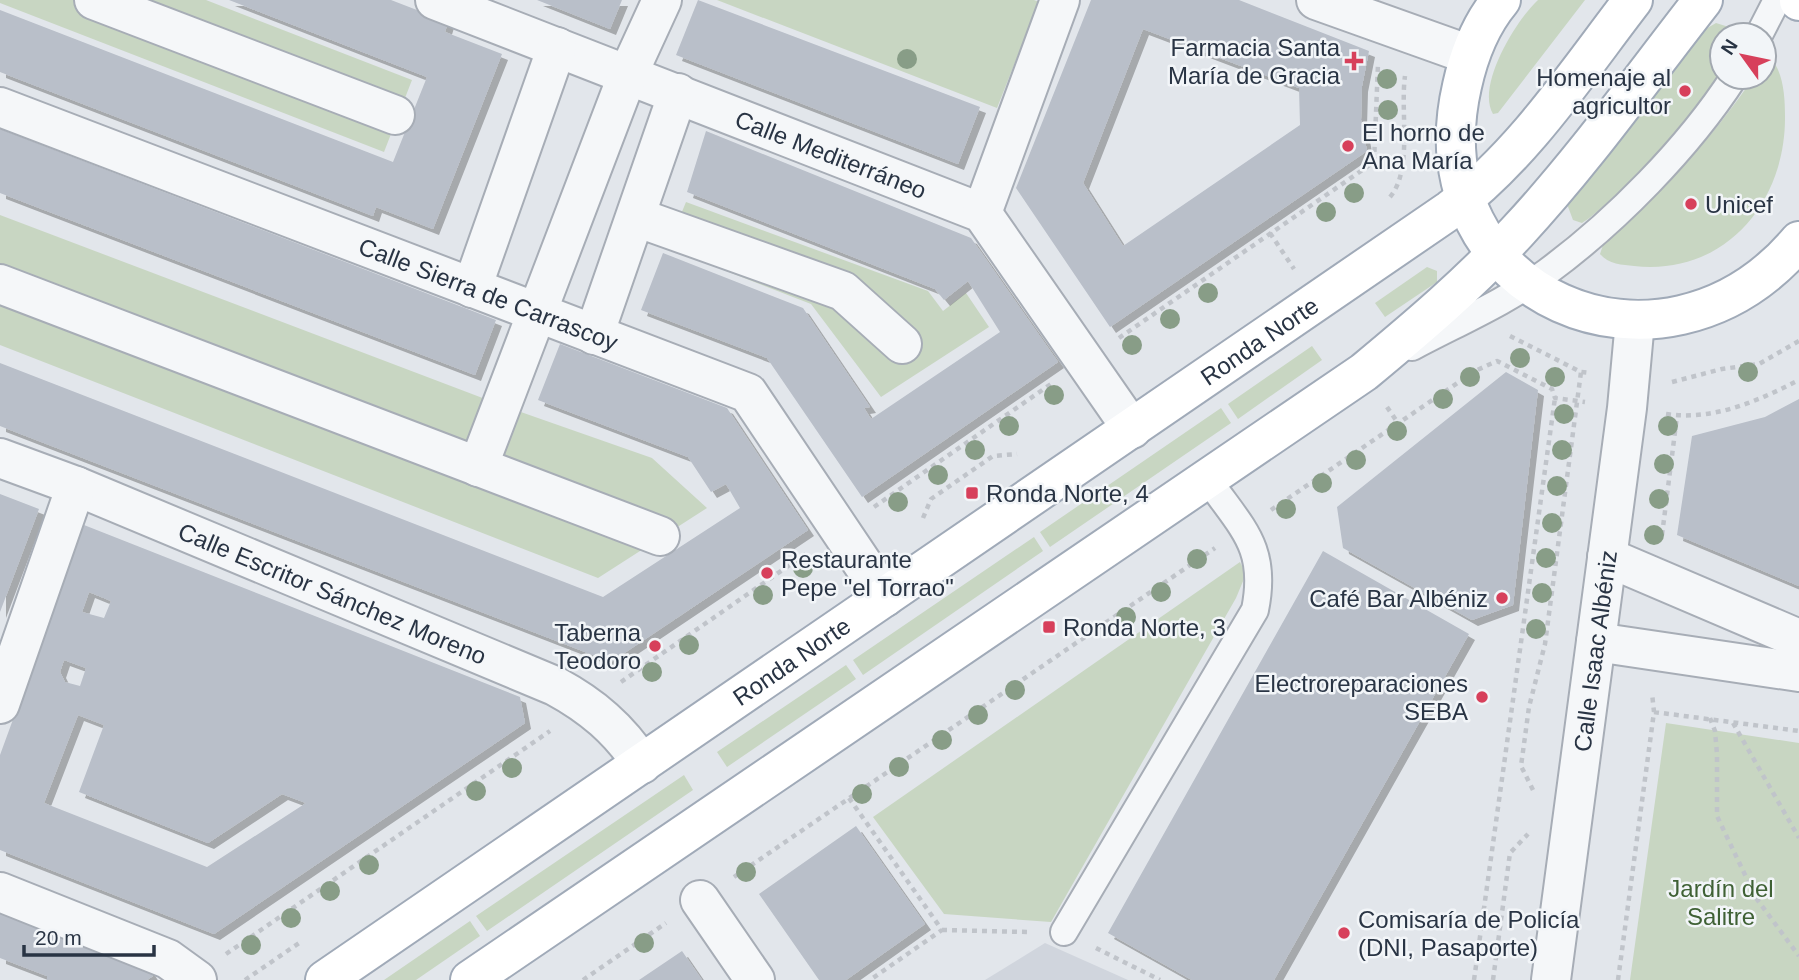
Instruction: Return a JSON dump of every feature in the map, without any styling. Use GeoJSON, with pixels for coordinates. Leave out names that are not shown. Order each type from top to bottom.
{"type":"FeatureCollection","features":[{"type":"Feature","properties":{"kind":"main road"},"geometry":{"type":"LineString","coordinates":[[1501,0],[1486,20],[1470,55],[1456,124],[1457,158],[1466,197],[1478,224],[1497,253],[1528,284],[1579,312],[1603,318],[1635,321],[1676,317],[1726,301],[1778,265],[1799,241]]}},
{"type":"Feature","properties":{"kind":"main road","name":"Ronda Norte"},"geometry":{"type":"LineString","coordinates":[[325,980],[1132,429],[1466,197],[1525,141],[1633,0]]}},
{"type":"Feature","properties":{"kind":"main road"},"geometry":{"type":"LineString","coordinates":[[470,980],[1364,372],[1440,307],[1497,253],[1558,186],[1703,0]]}},
{"type":"Feature","properties":{"kind":"street"},"geometry":{"type":"LineString","coordinates":[[94,0],[395,115]]}},
{"type":"Feature","properties":{"kind":"street","name":"Calle Mediterráneo"},"geometry":{"type":"LineString","coordinates":[[435,0],[982,213]]}},
{"type":"Feature","properties":{"kind":"street"},"geometry":{"type":"LineString","coordinates":[[478,467],[628,74],[662,0]]}},
{"type":"Feature","properties":{"kind":"street"},"geometry":{"type":"LineString","coordinates":[[1060,0],[982,213],[1132,429]]}},
{"type":"Feature","properties":{"kind":"street"},"geometry":{"type":"LineString","coordinates":[[1316,0],[1470,55]]}},
{"type":"Feature","properties":{"kind":"street"},"geometry":{"type":"LineString","coordinates":[[472,288],[558,47]]}},
{"type":"Feature","properties":{"kind":"street"},"geometry":{"type":"LineString","coordinates":[[594,335],[678,93]]}},
{"type":"Feature","properties":{"kind":"street","name":"Calle Sierra de Carrascoy"},"geometry":{"type":"LineString","coordinates":[[0,107],[748,393],[885,597]]}},
{"type":"Feature","properties":{"kind":"street"},"geometry":{"type":"LineString","coordinates":[[636,217],[843,290],[902,344]]}},
{"type":"Feature","properties":{"kind":"street"},"geometry":{"type":"LineString","coordinates":[[0,284],[660,536]]}},
{"type":"Feature","properties":{"kind":"street","name":"Calle Isaac Albéniz"},"geometry":{"type":"LineString","coordinates":[[1551,980],[1628,393],[1635,321]]}},
{"type":"Feature","properties":{"kind":"street","name":"Calle Escritor Sánchez Moreno"},"geometry":{"type":"LineString","coordinates":[[0,458],[76,486],[555,686],[588,705],[615,728],[642,764]]}},
{"type":"Feature","properties":{"kind":"street"},"geometry":{"type":"LineString","coordinates":[[0,704],[76,486]]}},
{"type":"Feature","properties":{"kind":"street"},"geometry":{"type":"LineString","coordinates":[[1607,557],[1799,639]]}},
{"type":"Feature","properties":{"kind":"street"},"geometry":{"type":"LineString","coordinates":[[1596,642],[1799,672]]}},
{"type":"Feature","properties":{"kind":"street"},"geometry":{"type":"LineString","coordinates":[[0,892],[167,959],[197,980]]}},
{"type":"Feature","properties":{"kind":"street"},"geometry":{"type":"LineString","coordinates":[[700,900],[755,980]]}},
{"type":"Feature","properties":{"kind":"lane"},"geometry":{"type":"LineString","coordinates":[[1766,21],[1777,0]]}},
{"type":"Feature","properties":{"kind":"lane"},"geometry":{"type":"LineString","coordinates":[[1364,372],[1528,284],[1602,226],[1696,128],[1724,91]]}},
{"type":"Feature","properties":{"kind":"lane"},"geometry":{"type":"LineString","coordinates":[[1064,932],[1255,610],[1260,583],[1257,553],[1207,478]]}},
{"type":"Feature","properties":{"kind":"path"},"geometry":{"type":"LineString","coordinates":[[1380,205],[1397,189],[1401,178],[1404,87],[1415,36]]}},
{"type":"Feature","properties":{"kind":"path"},"geometry":{"type":"LineString","coordinates":[[1501,335],[1518,339],[1581,372],[1677,416],[1706,416],[1772,394],[1799,380]]}},
{"type":"Feature","properties":{"kind":"path"},"geometry":{"type":"LineString","coordinates":[[1555,398],[1577,401],[1678,383],[1704,373],[1759,364],[1799,341]]}},
{"type":"Feature","properties":{"kind":"path"},"geometry":{"type":"LineString","coordinates":[[583,980],[1242,530],[1488,365],[1503,362],[1552,389],[1555,398],[1474,980]]}},
{"type":"Feature","properties":{"kind":"path"},"geometry":{"type":"LineString","coordinates":[[1532,801],[1534,790],[1521,766],[1529,707],[1545,644],[1581,372]]}},
{"type":"Feature","properties":{"kind":"path"},"geometry":{"type":"LineString","coordinates":[[1618,980],[1654,712],[1799,731]]}},
{"type":"Feature","properties":{"kind":"path"},"geometry":{"type":"LineString","coordinates":[[1710,718],[1715,731],[1717,754],[1717,816],[1756,898],[1799,956]]}},
{"type":"Feature","properties":{"kind":"path"},"geometry":{"type":"LineString","coordinates":[[1733,723],[1799,838]]}},
{"type":"Feature","properties":{"kind":"path"},"geometry":{"type":"LineString","coordinates":[[849,798],[942,930],[870,980]]}},
{"type":"Feature","properties":{"kind":"path"},"geometry":{"type":"LineString","coordinates":[[1493,980],[1510,853],[1527,835],[1529,824]]}},
{"type":"Feature","properties":{"kind":"shaded area"},"geometry":{"type":"Polygon","coordinates":[[[1045,943],[1128,980],[985,980],[1045,943]]]}},
{"type":"Feature","properties":{"kind":"green space"},"geometry":{"type":"Polygon","coordinates":[[[0,0],[206,0],[412,80],[384,152],[0,3],[0,0]]]}},
{"type":"Feature","properties":{"kind":"green space"},"geometry":{"type":"Polygon","coordinates":[[[717,0],[1034,0],[1039,2],[997,108],[717,0]]]}},
{"type":"Feature","properties":{"kind":"green space"},"geometry":{"type":"Polygon","coordinates":[[[1538,0],[1585,0],[1498,113],[1493,114],[1489,102],[1494,71],[1519,22],[1538,0]]]}},
{"type":"Feature","properties":{"kind":"green space"},"geometry":{"type":"Polygon","coordinates":[[[1708,28],[1710,91],[1614,197],[1582,223],[1573,220],[1567,204],[1708,28]]]}},
{"type":"Feature","properties":{"kind":"green space"},"geometry":{"type":"Polygon","coordinates":[[[1778,71],[1785,116],[1783,148],[1775,177],[1762,204],[1744,227],[1722,246],[1696,259],[1667,266],[1625,265],[1603,257],[1600,254],[1603,245],[1684,166],[1743,91],[1778,91],[1778,71]]]}},
{"type":"Feature","properties":{"kind":"green space"},"geometry":{"type":"Polygon","coordinates":[[[686,202],[928,291],[943,311],[966,293],[989,327],[881,397],[811,304],[667,248],[686,202]]]}},
{"type":"Feature","properties":{"kind":"green space"},"geometry":{"type":"Polygon","coordinates":[[[0,215],[501,405],[652,458],[707,508],[598,578],[0,345],[0,215]]]}},
{"type":"Feature","properties":{"kind":"green space"},"geometry":{"type":"Polygon","coordinates":[[[1427,267],[1437,271],[1437,282],[1385,317],[1375,303],[1427,267]]]}},
{"type":"Feature","properties":{"kind":"green space"},"geometry":{"type":"Polygon","coordinates":[[[1312,346],[1322,360],[1238,419],[1228,404],[1312,346]]]}},
{"type":"Feature","properties":{"kind":"green space"},"geometry":{"type":"Polygon","coordinates":[[[1221,408],[1231,423],[1050,547],[1040,532],[1221,408]]]}},
{"type":"Feature","properties":{"kind":"green space"},"geometry":{"type":"Polygon","coordinates":[[[1034,537],[1043,551],[863,675],[853,660],[1034,537]]]}},
{"type":"Feature","properties":{"kind":"green space"},"geometry":{"type":"Polygon","coordinates":[[[1240,562],[1246,574],[1236,598],[1051,922],[944,914],[873,817],[1240,562]]]}},
{"type":"Feature","properties":{"kind":"green space"},"geometry":{"type":"Polygon","coordinates":[[[846,665],[856,679],[727,767],[717,752],[846,665]]]}},
{"type":"Feature","properties":{"kind":"green space","name":"Jardín del Salitre"},"geometry":{"type":"Polygon","coordinates":[[[1666,723],[1799,743],[1799,980],[1630,980],[1666,723]]]}},
{"type":"Feature","properties":{"kind":"green space"},"geometry":{"type":"Polygon","coordinates":[[[684,775],[693,790],[487,931],[476,916],[684,775]]]}},
{"type":"Feature","properties":{"kind":"green space"},"geometry":{"type":"Polygon","coordinates":[[[470,921],[480,936],[416,980],[384,980],[470,921]]]}},
{"type":"Feature","properties":{"kind":"building"},"geometry":{"type":"Polygon","coordinates":[[[229,0],[391,0],[448,22],[445,32],[502,54],[433,229],[376,207],[373,216],[0,72],[0,10],[393,162],[427,77],[229,0]]]}},
{"type":"Feature","properties":{"kind":"building"},"geometry":{"type":"Polygon","coordinates":[[[537,0],[622,0],[610,29],[537,0]]]}},
{"type":"Feature","properties":{"kind":"building"},"geometry":{"type":"Polygon","coordinates":[[[698,0],[980,107],[958,164],[676,55],[698,0]]]}},
{"type":"Feature","properties":{"kind":"building"},"geometry":{"type":"Polygon","coordinates":[[[1091,0],[1239,0],[1369,51],[1362,86],[1361,120],[1367,151],[1110,327],[1016,188],[1091,0]],[[1143,29],[1083,183],[1123,246],[1300,125],[1299,88],[1143,29]]]}},
{"type":"Feature","properties":{"kind":"building"},"geometry":{"type":"Polygon","coordinates":[[[0,129],[496,320],[475,375],[0,193],[0,129]]]}},
{"type":"Feature","properties":{"kind":"building"},"geometry":{"type":"Polygon","coordinates":[[[706,131],[971,238],[1058,362],[862,497],[767,358],[641,310],[663,253],[803,308],[870,407],[864,408],[871,419],[1000,332],[968,281],[944,300],[935,289],[687,192],[706,131]]]}},
{"type":"Feature","properties":{"kind":"building"},"geometry":{"type":"Polygon","coordinates":[[[560,344],[727,408],[808,530],[611,662],[0,426],[0,363],[603,597],[740,508],[726,484],[711,492],[688,457],[538,400],[560,344]]]}},
{"type":"Feature","properties":{"kind":"building"},"geometry":{"type":"Polygon","coordinates":[[[1506,372],[1538,390],[1513,605],[1472,620],[1343,548],[1337,507],[1506,372]]]}},
{"type":"Feature","properties":{"kind":"building"},"geometry":{"type":"Polygon","coordinates":[[[1799,399],[1799,586],[1677,535],[1692,436],[1765,417],[1799,399]]]}},
{"type":"Feature","properties":{"kind":"building"},"geometry":{"type":"Polygon","coordinates":[[[0,494],[39,509],[0,612],[0,494]]]}},
{"type":"Feature","properties":{"kind":"building"},"geometry":{"type":"Polygon","coordinates":[[[84,525],[520,697],[525,723],[214,934],[0,850],[0,755],[84,525]],[[89,592],[82,612],[104,618],[111,601],[89,592]],[[64,660],[60,672],[65,682],[80,686],[86,668],[64,660]],[[78,715],[44,803],[207,867],[306,803],[282,794],[208,843],[79,792],[104,725],[78,715]]]}},
{"type":"Feature","properties":{"kind":"building"},"geometry":{"type":"Polygon","coordinates":[[[1323,551],[1469,634],[1274,980],[1192,980],[1108,933],[1323,551]]]}},
{"type":"Feature","properties":{"kind":"building"},"geometry":{"type":"Polygon","coordinates":[[[856,826],[925,924],[846,980],[819,980],[759,894],[856,826]]]}},
{"type":"Feature","properties":{"kind":"building"},"geometry":{"type":"Polygon","coordinates":[[[0,902],[143,960],[153,976],[147,980],[47,980],[47,976],[0,958],[0,902]]]}},
{"type":"Feature","properties":{"kind":"building"},"geometry":{"type":"Polygon","coordinates":[[[682,951],[702,980],[639,980],[682,951]]]}},
{"type":"Feature","properties":{"kind":"place","name":"Farmacia Santa María de Gracia"},"geometry":{"type":"Point","coordinates":[1354,61]}},
{"type":"Feature","properties":{"kind":"place","name":"Homenaje al agricultor"},"geometry":{"type":"Point","coordinates":[1685,91]}},
{"type":"Feature","properties":{"kind":"place","name":"El horno de Ana María"},"geometry":{"type":"Point","coordinates":[1348,146]}},
{"type":"Feature","properties":{"kind":"place","name":"Unicef"},"geometry":{"type":"Point","coordinates":[1691,204]}},
{"type":"Feature","properties":{"kind":"place","name":"Ronda Norte, 4"},"geometry":{"type":"Point","coordinates":[972,493]}},
{"type":"Feature","properties":{"kind":"place","name":"Restaurante Pepe \"el Torrao\""},"geometry":{"type":"Point","coordinates":[767,573]}},
{"type":"Feature","properties":{"kind":"place","name":"Café Bar Albéniz"},"geometry":{"type":"Point","coordinates":[1502,598]}},
{"type":"Feature","properties":{"kind":"place","name":"Ronda Norte, 3"},"geometry":{"type":"Point","coordinates":[1049,627]}},
{"type":"Feature","properties":{"kind":"place","name":"Taberna Teodoro"},"geometry":{"type":"Point","coordinates":[655,646]}},
{"type":"Feature","properties":{"kind":"place","name":"Electroreparaciones SEBA"},"geometry":{"type":"Point","coordinates":[1482,697]}},
{"type":"Feature","properties":{"kind":"place","name":"Comisaría de Policía (DNI, Pasaporte)"},"geometry":{"type":"Point","coordinates":[1344,933]}}]}
